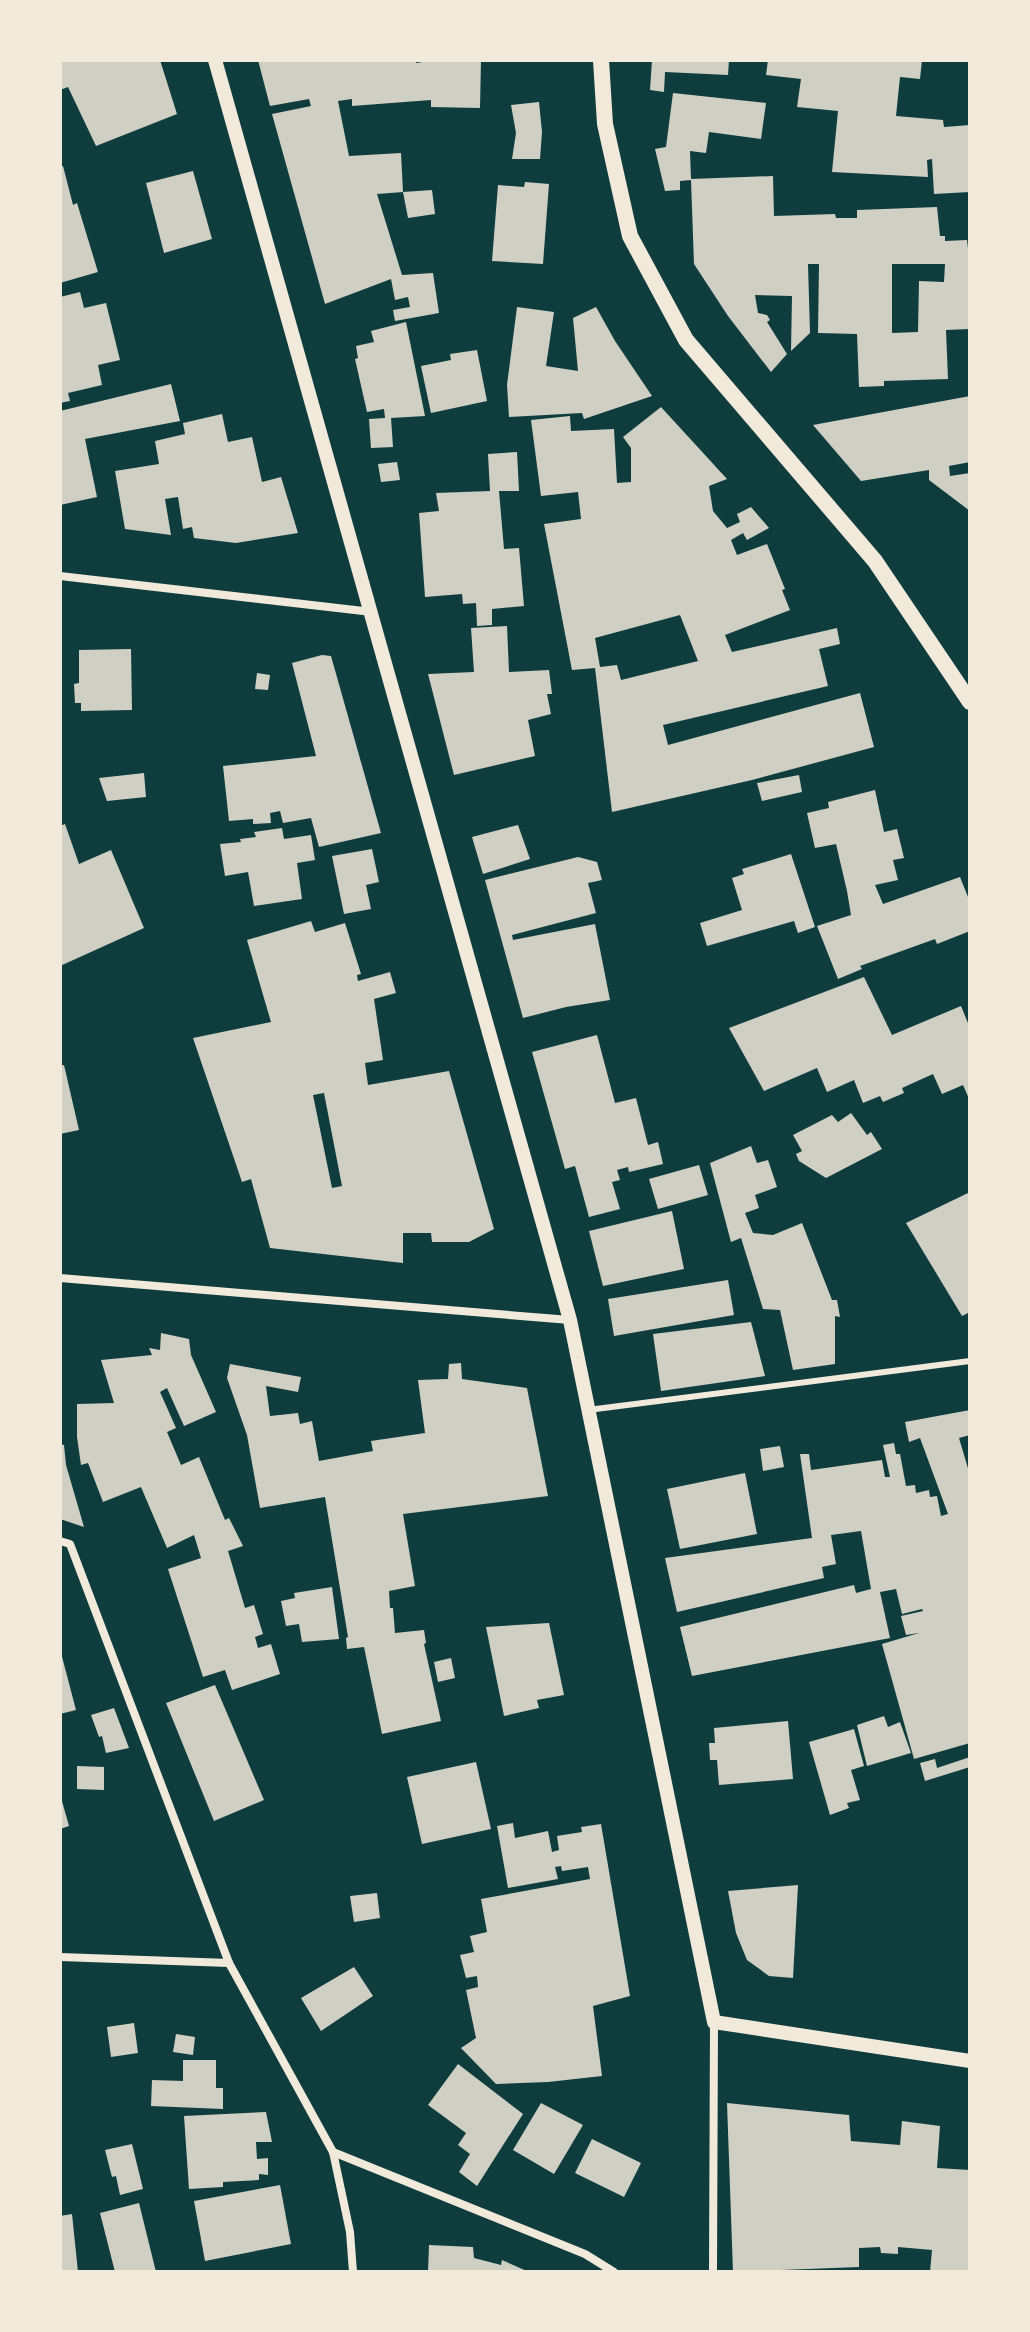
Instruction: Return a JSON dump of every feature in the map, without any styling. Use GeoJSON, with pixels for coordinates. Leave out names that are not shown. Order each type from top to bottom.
{"type":"FeatureCollection","features":[{"type":"Feature","properties":{"kind":"main road"},"geometry":{"type":"LineString","coordinates":[[601,60],[605,124],[630,236],[686,340],[875,561],[970,702]]}},
{"type":"Feature","properties":{"kind":"street"},"geometry":{"type":"LineString","coordinates":[[215,60],[570,1320],[714,2022],[713,2272]]}},
{"type":"Feature","properties":{"kind":"street"},"geometry":{"type":"LineString","coordinates":[[60,576],[372,612]]}},
{"type":"Feature","properties":{"kind":"street"},"geometry":{"type":"LineString","coordinates":[[60,1278],[570,1320]]}},
{"type":"Feature","properties":{"kind":"street"},"geometry":{"type":"LineString","coordinates":[[60,1541],[70,1544],[229,1963],[333,2152],[350,2232],[353,2272]]}},
{"type":"Feature","properties":{"kind":"street"},"geometry":{"type":"LineString","coordinates":[[60,1957],[229,1963]]}},
{"type":"Feature","properties":{"kind":"street"},"geometry":{"type":"LineString","coordinates":[[714,2022],[970,2061]]}},
{"type":"Feature","properties":{"kind":"street"},"geometry":{"type":"LineString","coordinates":[[333,2152],[585,2254],[614,2272]]}},
{"type":"Feature","properties":{"kind":"lane"},"geometry":{"type":"LineString","coordinates":[[588,1410],[970,1361]]}},
{"type":"Feature","properties":{"kind":"building"},"geometry":{"type":"Polygon","coordinates":[[[60,60],[160,60],[177,114],[96,146],[68,87],[60,90],[60,60]]]}},
{"type":"Feature","properties":{"kind":"building"},"geometry":{"type":"Polygon","coordinates":[[[258,60],[416,60],[416,63],[481,60],[480,108],[431,107],[431,100],[352,106],[352,99],[338,101],[349,156],[401,153],[403,192],[377,194],[402,275],[433,273],[439,313],[395,321],[393,310],[410,307],[408,297],[395,300],[391,279],[325,304],[272,114],[311,106],[309,99],[270,106],[258,60]]]}},
{"type":"Feature","properties":{"kind":"building"},"geometry":{"type":"Polygon","coordinates":[[[652,60],[729,60],[728,75],[665,72],[664,92],[650,90],[652,60]]]}},
{"type":"Feature","properties":{"kind":"building"},"geometry":{"type":"Polygon","coordinates":[[[768,60],[922,60],[920,79],[900,77],[896,116],[943,120],[944,127],[970,125],[970,192],[934,194],[932,159],[927,160],[928,177],[832,172],[838,111],[797,107],[801,79],[766,75],[768,60]]]}},
{"type":"Feature","properties":{"kind":"building"},"geometry":{"type":"Polygon","coordinates":[[[673,93],[766,103],[761,139],[709,132],[706,153],[690,151],[691,179],[773,176],[774,216],[835,214],[836,218],[857,218],[857,210],[937,207],[940,236],[945,236],[945,241],[967,240],[970,265],[970,329],[946,330],[948,379],[884,381],[884,386],[859,387],[857,334],[818,333],[819,264],[808,264],[810,333],[791,351],[792,296],[755,295],[758,313],[767,315],[770,320],[767,322],[787,354],[771,372],[728,316],[694,264],[691,180],[680,181],[680,190],[665,191],[655,149],[666,147],[673,93]],[[892,264],[892,333],[918,332],[919,281],[944,282],[945,264],[892,264]]]}},
{"type":"Feature","properties":{"kind":"building"},"geometry":{"type":"Polygon","coordinates":[[[539,102],[542,132],[540,159],[512,159],[516,133],[511,105],[539,102]]]}},
{"type":"Feature","properties":{"kind":"building"},"geometry":{"type":"Polygon","coordinates":[[[63,166],[73,205],[77,203],[98,272],[60,283],[60,167],[63,166]]]}},
{"type":"Feature","properties":{"kind":"building"},"geometry":{"type":"Polygon","coordinates":[[[193,171],[212,239],[164,253],[146,183],[193,171]]]}},
{"type":"Feature","properties":{"kind":"building"},"geometry":{"type":"Polygon","coordinates":[[[525,182],[549,184],[543,264],[492,261],[498,185],[524,187],[525,182]]]}},
{"type":"Feature","properties":{"kind":"building"},"geometry":{"type":"Polygon","coordinates":[[[432,190],[435,214],[408,218],[403,192],[432,190]]]}},
{"type":"Feature","properties":{"kind":"building"},"geometry":{"type":"Polygon","coordinates":[[[80,292],[84,308],[106,303],[120,360],[98,365],[102,385],[68,393],[70,401],[60,403],[60,297],[80,292]]]}},
{"type":"Feature","properties":{"kind":"building"},"geometry":{"type":"Polygon","coordinates":[[[517,307],[554,312],[546,366],[578,371],[573,318],[596,307],[652,396],[584,419],[582,413],[509,417],[507,385],[517,307]]]}},
{"type":"Feature","properties":{"kind":"building"},"geometry":{"type":"Polygon","coordinates":[[[406,322],[425,416],[391,418],[393,447],[371,448],[369,419],[385,418],[384,409],[367,412],[355,359],[358,358],[356,346],[374,342],[371,331],[406,322]]]}},
{"type":"Feature","properties":{"kind":"building"},"geometry":{"type":"Polygon","coordinates":[[[477,350],[487,401],[431,413],[421,366],[451,360],[450,354],[477,350]]]}},
{"type":"Feature","properties":{"kind":"building"},"geometry":{"type":"Polygon","coordinates":[[[171,384],[180,421],[85,439],[97,497],[60,505],[60,411],[171,384]]]}},
{"type":"Feature","properties":{"kind":"building"},"geometry":{"type":"Polygon","coordinates":[[[970,396],[970,462],[949,466],[950,476],[970,473],[970,511],[929,480],[929,470],[861,481],[813,425],[970,396]]]}},
{"type":"Feature","properties":{"kind":"building"},"geometry":{"type":"Polygon","coordinates":[[[661,407],[727,479],[709,486],[713,511],[727,528],[740,522],[737,514],[751,507],[769,528],[747,540],[743,533],[731,540],[737,555],[767,544],[790,610],[725,635],[732,652],[837,628],[840,644],[819,649],[828,686],[663,725],[668,745],[860,693],[874,747],[752,780],[612,812],[595,668],[572,670],[544,524],[581,519],[578,492],[541,496],[531,420],[570,416],[571,431],[614,429],[617,483],[631,482],[631,448],[623,437],[661,407]],[[680,615],[595,638],[600,667],[617,665],[621,680],[698,661],[680,615]]]}},
{"type":"Feature","properties":{"kind":"building"},"geometry":{"type":"Polygon","coordinates":[[[222,414],[228,442],[252,437],[262,482],[281,477],[298,533],[236,543],[194,538],[192,527],[183,529],[178,497],[165,499],[171,535],[125,529],[115,471],[159,464],[155,441],[185,434],[183,423],[222,414]]]}},
{"type":"Feature","properties":{"kind":"building"},"geometry":{"type":"Polygon","coordinates":[[[517,452],[519,491],[499,491],[504,549],[519,548],[524,606],[492,609],[492,625],[477,626],[476,603],[463,604],[462,594],[425,597],[419,513],[439,511],[436,493],[490,491],[488,454],[517,452]]]}},
{"type":"Feature","properties":{"kind":"building"},"geometry":{"type":"Polygon","coordinates":[[[397,462],[400,480],[381,482],[378,464],[397,462]]]}},
{"type":"Feature","properties":{"kind":"building"},"geometry":{"type":"Polygon","coordinates":[[[507,626],[509,672],[549,670],[552,694],[547,694],[551,714],[528,720],[535,756],[454,775],[428,674],[474,672],[471,628],[507,626]]]}},
{"type":"Feature","properties":{"kind":"building"},"geometry":{"type":"Polygon","coordinates":[[[131,649],[132,710],[81,711],[81,703],[75,703],[74,684],[79,683],[79,650],[131,649]]]}},
{"type":"Feature","properties":{"kind":"building"},"geometry":{"type":"Polygon","coordinates":[[[322,655],[331,656],[381,833],[319,847],[311,818],[283,823],[280,811],[270,813],[271,823],[253,824],[253,819],[229,821],[223,766],[316,756],[292,663],[322,655]]]}},
{"type":"Feature","properties":{"kind":"building"},"geometry":{"type":"Polygon","coordinates":[[[257,673],[270,675],[268,690],[255,689],[257,673]]]}},
{"type":"Feature","properties":{"kind":"building"},"geometry":{"type":"Polygon","coordinates":[[[144,773],[146,797],[107,801],[99,778],[144,773]]]}},
{"type":"Feature","properties":{"kind":"building"},"geometry":{"type":"Polygon","coordinates":[[[799,775],[802,792],[762,801],[757,783],[799,775]]]}},
{"type":"Feature","properties":{"kind":"building"},"geometry":{"type":"Polygon","coordinates":[[[875,790],[884,832],[897,829],[904,858],[893,860],[898,880],[875,885],[883,904],[960,877],[970,902],[970,931],[937,944],[935,939],[860,966],[862,969],[838,979],[817,926],[851,915],[847,891],[836,844],[815,848],[807,813],[829,808],[828,802],[875,790]]]}},
{"type":"Feature","properties":{"kind":"building"},"geometry":{"type":"Polygon","coordinates":[[[65,824],[79,864],[111,850],[144,928],[60,966],[60,826],[65,824]]]}},
{"type":"Feature","properties":{"kind":"building"},"geometry":{"type":"Polygon","coordinates":[[[518,825],[530,859],[483,874],[472,837],[518,825]]]}},
{"type":"Feature","properties":{"kind":"building"},"geometry":{"type":"Polygon","coordinates":[[[282,828],[284,839],[311,835],[315,860],[297,863],[302,899],[254,906],[248,872],[225,876],[220,844],[241,842],[240,839],[256,837],[254,832],[282,828]]]}},
{"type":"Feature","properties":{"kind":"building"},"geometry":{"type":"Polygon","coordinates":[[[372,849],[379,882],[366,885],[371,909],[344,914],[332,856],[372,849]]]}},
{"type":"Feature","properties":{"kind":"building"},"geometry":{"type":"Polygon","coordinates":[[[791,854],[815,927],[798,933],[794,921],[707,946],[700,923],[742,910],[732,878],[744,874],[742,869],[791,854]]]}},
{"type":"Feature","properties":{"kind":"building"},"geometry":{"type":"Polygon","coordinates":[[[578,857],[597,862],[602,880],[588,883],[596,913],[512,935],[513,940],[595,924],[610,1000],[523,1018],[485,880],[578,857]]]}},
{"type":"Feature","properties":{"kind":"building"},"geometry":{"type":"Polygon","coordinates":[[[311,921],[315,932],[345,923],[361,974],[357,975],[358,981],[390,972],[396,993],[374,999],[383,1060],[365,1063],[368,1085],[449,1071],[494,1229],[469,1242],[432,1242],[431,1233],[403,1233],[403,1263],[270,1248],[251,1179],[242,1182],[193,1038],[271,1022],[247,940],[311,921]],[[324,1093],[313,1095],[332,1188],[342,1186],[324,1093]]]}},
{"type":"Feature","properties":{"kind":"building"},"geometry":{"type":"Polygon","coordinates":[[[864,977],[892,1035],[961,1006],[970,1028],[970,1101],[963,1085],[942,1094],[933,1074],[902,1088],[904,1093],[883,1102],[880,1096],[863,1103],[854,1080],[827,1092],[817,1068],[764,1091],[729,1028],[864,977]]]}},
{"type":"Feature","properties":{"kind":"building"},"geometry":{"type":"Polygon","coordinates":[[[597,1035],[615,1103],[636,1098],[648,1145],[658,1142],[663,1164],[629,1172],[628,1167],[617,1170],[620,1180],[612,1182],[620,1209],[589,1217],[575,1166],[565,1169],[532,1052],[597,1035]]]}},
{"type":"Feature","properties":{"kind":"building"},"geometry":{"type":"Polygon","coordinates":[[[64,1065],[79,1130],[60,1134],[60,1066],[64,1065]]]}},
{"type":"Feature","properties":{"kind":"building"},"geometry":{"type":"Polygon","coordinates":[[[851,1113],[867,1135],[871,1132],[882,1149],[826,1178],[799,1161],[796,1154],[802,1151],[793,1135],[832,1115],[838,1122],[851,1113]]]}},
{"type":"Feature","properties":{"kind":"building"},"geometry":{"type":"Polygon","coordinates":[[[751,1146],[757,1163],[768,1160],[777,1187],[755,1195],[759,1208],[745,1213],[753,1233],[773,1235],[802,1223],[832,1300],[837,1300],[840,1317],[835,1316],[835,1364],[793,1370],[780,1310],[763,1309],[741,1238],[731,1242],[710,1163],[751,1146]]]}},
{"type":"Feature","properties":{"kind":"building"},"geometry":{"type":"Polygon","coordinates":[[[699,1165],[708,1195],[658,1209],[649,1179],[699,1165]]]}},
{"type":"Feature","properties":{"kind":"building"},"geometry":{"type":"Polygon","coordinates":[[[968,1193],[970,1312],[962,1316],[906,1223],[968,1193]]]}},
{"type":"Feature","properties":{"kind":"building"},"geometry":{"type":"Polygon","coordinates":[[[672,1211],[684,1269],[603,1286],[589,1231],[672,1211]]]}},
{"type":"Feature","properties":{"kind":"building"},"geometry":{"type":"Polygon","coordinates":[[[728,1280],[734,1315],[614,1336],[608,1299],[728,1280]]]}},
{"type":"Feature","properties":{"kind":"building"},"geometry":{"type":"Polygon","coordinates":[[[751,1322],[765,1376],[661,1391],[653,1334],[751,1322]]]}},
{"type":"Feature","properties":{"kind":"building"},"geometry":{"type":"Polygon","coordinates":[[[161,1333],[189,1339],[191,1355],[216,1412],[184,1426],[167,1388],[160,1392],[176,1428],[167,1432],[181,1465],[199,1457],[225,1520],[229,1518],[243,1546],[228,1551],[245,1608],[254,1605],[263,1634],[255,1637],[258,1648],[271,1644],[280,1674],[232,1690],[225,1670],[203,1677],[168,1569],[201,1558],[194,1535],[167,1548],[141,1487],[103,1502],[88,1463],[81,1465],[77,1404],[114,1403],[101,1360],[152,1355],[149,1348],[160,1350],[161,1333]]]}},
{"type":"Feature","properties":{"kind":"building"},"geometry":{"type":"Polygon","coordinates":[[[461,1363],[462,1379],[527,1388],[548,1496],[403,1514],[415,1586],[389,1591],[390,1608],[393,1608],[395,1633],[424,1630],[424,1644],[441,1721],[382,1734],[364,1647],[347,1649],[348,1637],[325,1497],[260,1508],[247,1435],[227,1378],[230,1364],[301,1377],[298,1392],[266,1386],[270,1416],[298,1413],[300,1424],[312,1421],[319,1461],[373,1451],[371,1441],[425,1433],[418,1380],[448,1379],[449,1364],[461,1363]]]}},
{"type":"Feature","properties":{"kind":"building"},"geometry":{"type":"Polygon","coordinates":[[[970,1410],[970,1435],[959,1438],[970,1475],[970,1743],[914,1759],[882,1644],[919,1633],[906,1635],[901,1616],[923,1611],[902,1614],[896,1589],[880,1592],[890,1638],[692,1676],[680,1627],[854,1585],[856,1593],[871,1589],[861,1531],[831,1535],[836,1564],[822,1567],[824,1578],[677,1612],[665,1558],[812,1538],[800,1454],[809,1454],[811,1470],[882,1460],[885,1477],[890,1477],[883,1445],[894,1443],[896,1454],[900,1454],[906,1486],[915,1485],[916,1493],[929,1490],[930,1497],[937,1496],[941,1516],[948,1514],[920,1438],[909,1442],[905,1422],[970,1410]]]}},
{"type":"Feature","properties":{"kind":"building"},"geometry":{"type":"Polygon","coordinates":[[[60,1444],[64,1445],[66,1465],[84,1527],[60,1519],[60,1444]]]}},
{"type":"Feature","properties":{"kind":"building"},"geometry":{"type":"Polygon","coordinates":[[[780,1446],[784,1467],[763,1471],[760,1449],[780,1446]]]}},
{"type":"Feature","properties":{"kind":"building"},"geometry":{"type":"Polygon","coordinates":[[[745,1473],[757,1534],[680,1549],[667,1489],[745,1473]]]}},
{"type":"Feature","properties":{"kind":"building"},"geometry":{"type":"Polygon","coordinates":[[[332,1587],[339,1639],[302,1642],[299,1624],[286,1626],[281,1601],[295,1598],[294,1593],[332,1587]]]}},
{"type":"Feature","properties":{"kind":"building"},"geometry":{"type":"Polygon","coordinates":[[[549,1623],[564,1695],[537,1700],[539,1708],[504,1716],[486,1627],[549,1623]]]}},
{"type":"Feature","properties":{"kind":"building"},"geometry":{"type":"Polygon","coordinates":[[[60,1649],[76,1710],[60,1714],[60,1649]]]}},
{"type":"Feature","properties":{"kind":"building"},"geometry":{"type":"Polygon","coordinates":[[[451,1658],[455,1678],[438,1682],[434,1662],[451,1658]]]}},
{"type":"Feature","properties":{"kind":"building"},"geometry":{"type":"Polygon","coordinates":[[[215,1685],[264,1800],[214,1821],[166,1703],[215,1685]]]}},
{"type":"Feature","properties":{"kind":"building"},"geometry":{"type":"Polygon","coordinates":[[[114,1708],[129,1748],[106,1753],[102,1736],[99,1737],[91,1715],[114,1708]]]}},
{"type":"Feature","properties":{"kind":"building"},"geometry":{"type":"Polygon","coordinates":[[[884,1716],[888,1727],[900,1722],[911,1753],[867,1766],[857,1725],[884,1716]]]}},
{"type":"Feature","properties":{"kind":"building"},"geometry":{"type":"Polygon","coordinates":[[[788,1721],[793,1779],[719,1785],[717,1760],[710,1760],[709,1743],[715,1743],[714,1728],[788,1721]]]}},
{"type":"Feature","properties":{"kind":"building"},"geometry":{"type":"Polygon","coordinates":[[[854,1729],[864,1766],[851,1770],[860,1800],[847,1803],[849,1808],[830,1815],[809,1742],[854,1729]]]}},
{"type":"Feature","properties":{"kind":"building"},"geometry":{"type":"Polygon","coordinates":[[[970,1757],[970,1767],[925,1781],[920,1763],[935,1759],[937,1768],[970,1757]]]}},
{"type":"Feature","properties":{"kind":"building"},"geometry":{"type":"Polygon","coordinates":[[[476,1762],[491,1829],[422,1844],[407,1777],[476,1762]]]}},
{"type":"Feature","properties":{"kind":"building"},"geometry":{"type":"Polygon","coordinates":[[[77,1766],[104,1767],[104,1790],[77,1789],[77,1766]]]}},
{"type":"Feature","properties":{"kind":"building"},"geometry":{"type":"Polygon","coordinates":[[[60,1794],[69,1826],[60,1829],[60,1794]]]}},
{"type":"Feature","properties":{"kind":"building"},"geometry":{"type":"Polygon","coordinates":[[[513,1823],[515,1838],[548,1831],[552,1852],[559,1850],[557,1836],[582,1832],[581,1827],[601,1824],[630,1996],[593,2006],[602,2076],[496,2084],[461,2048],[476,2038],[466,1990],[478,1987],[477,1976],[466,1978],[460,1955],[474,1952],[470,1936],[487,1932],[481,1899],[590,1879],[588,1867],[562,1871],[561,1866],[555,1867],[558,1879],[508,1888],[497,1826],[513,1823]]]}},
{"type":"Feature","properties":{"kind":"building"},"geometry":{"type":"Polygon","coordinates":[[[798,1885],[793,1978],[769,1976],[747,1960],[736,1933],[728,1891],[798,1885]]]}},
{"type":"Feature","properties":{"kind":"building"},"geometry":{"type":"Polygon","coordinates":[[[377,1893],[380,1918],[354,1922],[350,1896],[377,1893]]]}},
{"type":"Feature","properties":{"kind":"building"},"geometry":{"type":"Polygon","coordinates":[[[354,1967],[373,1996],[321,2031],[301,1998],[354,1967]]]}},
{"type":"Feature","properties":{"kind":"building"},"geometry":{"type":"Polygon","coordinates":[[[134,2023],[138,2053],[111,2057],[107,2027],[134,2023]]]}},
{"type":"Feature","properties":{"kind":"building"},"geometry":{"type":"Polygon","coordinates":[[[176,2034],[195,2037],[193,2055],[173,2052],[176,2034]]]}},
{"type":"Feature","properties":{"kind":"building"},"geometry":{"type":"Polygon","coordinates":[[[183,2060],[216,2060],[216,2088],[223,2088],[223,2109],[151,2106],[152,2080],[183,2081],[183,2060]]]}},
{"type":"Feature","properties":{"kind":"building"},"geometry":{"type":"Polygon","coordinates":[[[458,2064],[523,2114],[477,2186],[459,2172],[470,2154],[458,2145],[466,2133],[428,2105],[458,2064]]]}},
{"type":"Feature","properties":{"kind":"building"},"geometry":{"type":"Polygon","coordinates":[[[541,2103],[583,2125],[554,2174],[513,2150],[541,2103]]]}},
{"type":"Feature","properties":{"kind":"building"},"geometry":{"type":"Polygon","coordinates":[[[727,2103],[849,2115],[851,2141],[900,2145],[902,2121],[940,2126],[937,2168],[970,2170],[970,2272],[930,2272],[932,2250],[898,2247],[898,2254],[881,2253],[880,2247],[859,2248],[859,2267],[733,2272],[727,2103]]]}},
{"type":"Feature","properties":{"kind":"building"},"geometry":{"type":"Polygon","coordinates":[[[266,2112],[272,2142],[256,2142],[257,2159],[268,2158],[268,2175],[259,2174],[259,2180],[223,2182],[223,2187],[189,2189],[184,2116],[266,2112]]]}},
{"type":"Feature","properties":{"kind":"building"},"geometry":{"type":"Polygon","coordinates":[[[592,2139],[641,2163],[624,2197],[575,2173],[592,2139]]]}},
{"type":"Feature","properties":{"kind":"building"},"geometry":{"type":"Polygon","coordinates":[[[132,2144],[143,2189],[120,2195],[105,2150],[132,2144]]]}},
{"type":"Feature","properties":{"kind":"building"},"geometry":{"type":"Polygon","coordinates":[[[280,2185],[291,2244],[205,2261],[194,2201],[280,2185]]]}},
{"type":"Feature","properties":{"kind":"building"},"geometry":{"type":"Polygon","coordinates":[[[139,2203],[156,2272],[115,2272],[100,2213],[139,2203]]]}},
{"type":"Feature","properties":{"kind":"building"},"geometry":{"type":"Polygon","coordinates":[[[72,2214],[78,2272],[60,2272],[60,2216],[72,2214]]]}},
{"type":"Feature","properties":{"kind":"building"},"geometry":{"type":"Polygon","coordinates":[[[429,2245],[473,2247],[474,2258],[501,2265],[502,2260],[529,2272],[428,2272],[429,2245]]]}}]}
